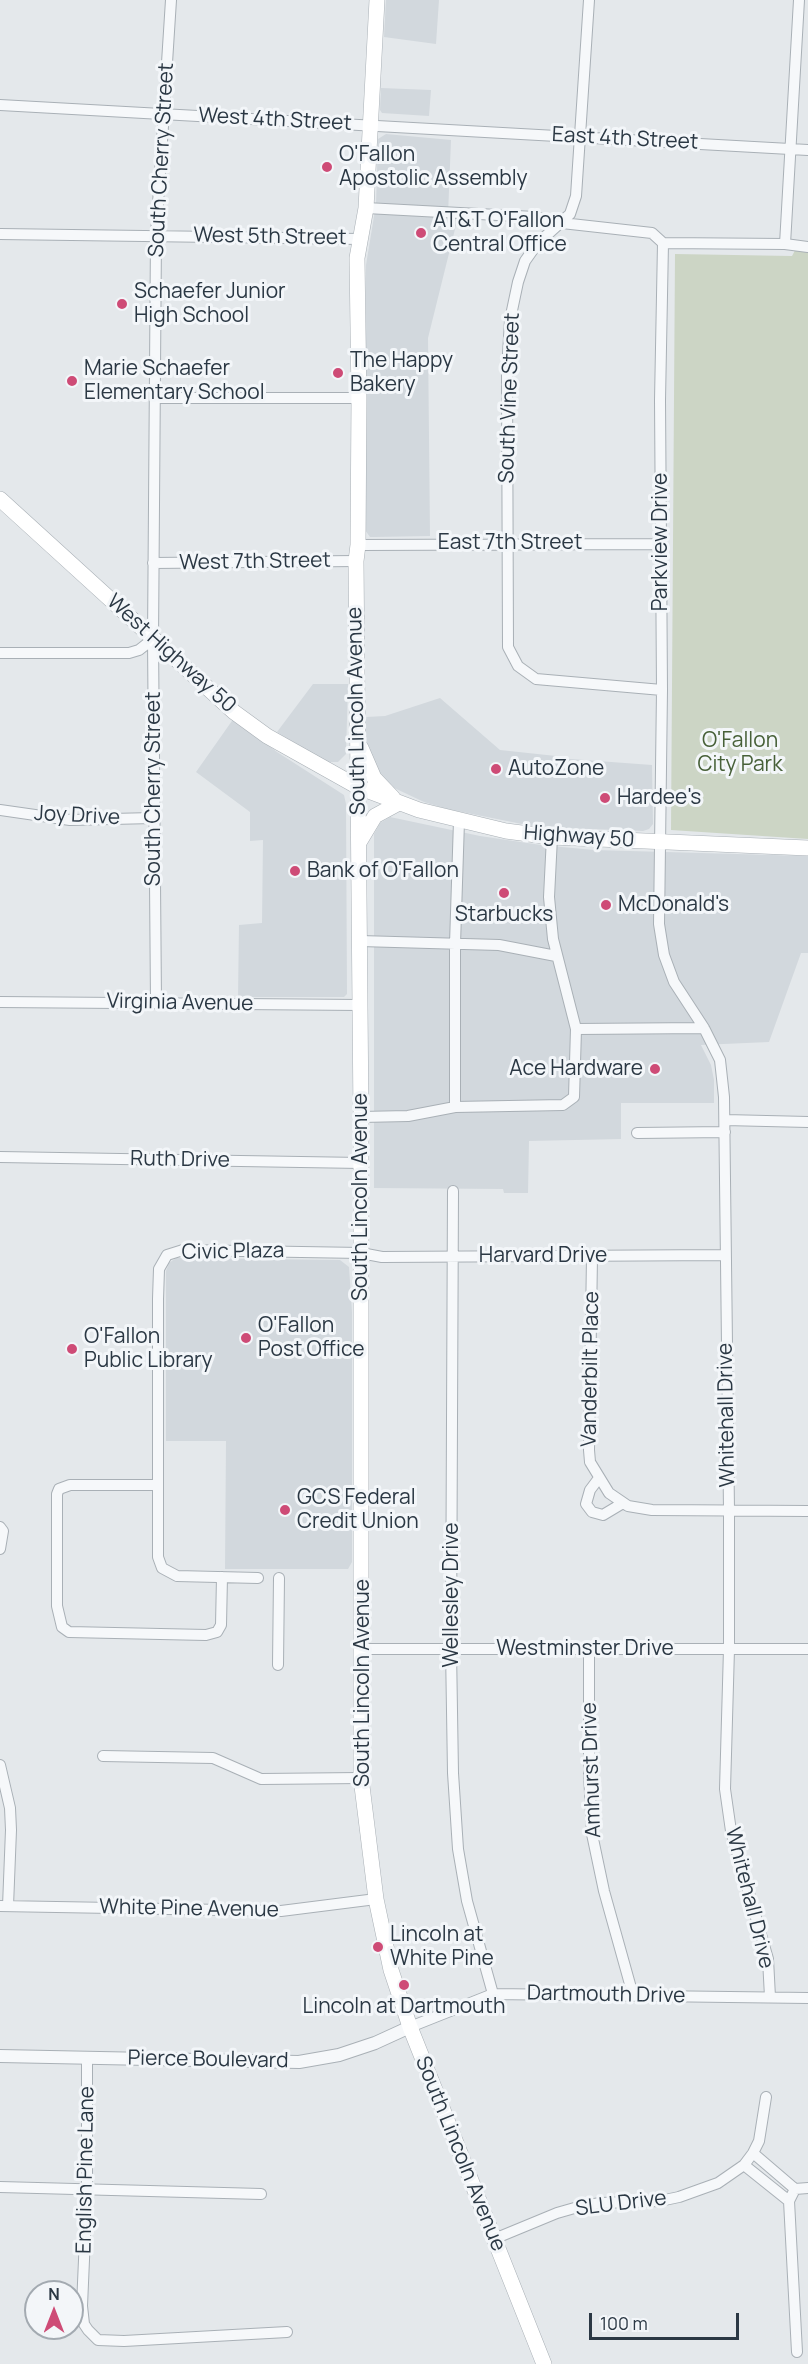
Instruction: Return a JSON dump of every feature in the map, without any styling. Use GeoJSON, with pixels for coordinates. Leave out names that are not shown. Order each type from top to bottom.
{"type":"FeatureCollection","features":[{"type":"Feature","properties":{"kind":"main road","name":"South Lincoln Avenue"},"geometry":{"type":"LineString","coordinates":[[377,0],[366,207],[357,258],[360,398],[356,561],[361,1117],[361,1778],[376,1899],[391,1970],[410,2027],[544,2364]]}},
{"type":"Feature","properties":{"kind":"main road","name":"West Highway 50"},"geometry":{"type":"LineString","coordinates":[[2,503],[234,712],[267,736],[358,787]]}},
{"type":"Feature","properties":{"kind":"main road"},"geometry":{"type":"LineString","coordinates":[[357,737],[365,762],[374,778],[399,803],[375,816],[359,842]]}},
{"type":"Feature","properties":{"kind":"main road","name":"Highway 50"},"geometry":{"type":"LineString","coordinates":[[358,787],[399,803],[459,821],[506,831],[552,837],[808,848]]}},
{"type":"Feature","properties":{"kind":"street","name":"South Cherry Street"},"geometry":{"type":"LineString","coordinates":[[156,1003],[153,563],[156,235],[171,0]]}},
{"type":"Feature","properties":{"kind":"street","name":"South Vine Street"},"geometry":{"type":"LineString","coordinates":[[589,0],[576,196],[570,214],[537,244],[525,261],[510,320],[507,371],[508,647],[518,666],[536,679],[662,690]]}},
{"type":"Feature","properties":{"kind":"street"},"geometry":{"type":"LineString","coordinates":[[784,243],[799,0]]}},
{"type":"Feature","properties":{"kind":"street","name":"West 4th Street"},"geometry":{"type":"LineString","coordinates":[[0,105],[370,125]]}},
{"type":"Feature","properties":{"kind":"street","name":"East 4th Street"},"geometry":{"type":"LineString","coordinates":[[370,125],[808,150]]}},
{"type":"Feature","properties":{"kind":"street"},"geometry":{"type":"LineString","coordinates":[[366,207],[535,217],[562,223],[652,233],[663,243],[784,243],[808,247]]}},
{"type":"Feature","properties":{"kind":"street","name":"West 5th Street"},"geometry":{"type":"LineString","coordinates":[[0,234],[360,238]]}},
{"type":"Feature","properties":{"kind":"street","name":"Parkview Drive"},"geometry":{"type":"LineString","coordinates":[[660,842],[662,544],[660,400],[663,243]]}},
{"type":"Feature","properties":{"kind":"street"},"geometry":{"type":"LineString","coordinates":[[156,398],[360,398]]}},
{"type":"Feature","properties":{"kind":"street","name":"East 7th Street"},"geometry":{"type":"LineString","coordinates":[[358,545],[662,544]]}},
{"type":"Feature","properties":{"kind":"street","name":"West 7th Street"},"geometry":{"type":"LineString","coordinates":[[153,563],[356,561]]}},
{"type":"Feature","properties":{"kind":"street"},"geometry":{"type":"LineString","coordinates":[[0,653],[129,653],[139,650],[153,639]]}},
{"type":"Feature","properties":{"kind":"street","name":"Joy Drive"},"geometry":{"type":"LineString","coordinates":[[0,810],[70,820],[153,818]]}},
{"type":"Feature","properties":{"kind":"street"},"geometry":{"type":"LineString","coordinates":[[455,1107],[455,944],[459,821]]}},
{"type":"Feature","properties":{"kind":"street"},"geometry":{"type":"LineString","coordinates":[[361,1117],[408,1116],[455,1107],[563,1105],[574,1097],[576,1029],[572,1005],[556,956],[549,897],[552,837]]}},
{"type":"Feature","properties":{"kind":"street","name":"Whitehall Drive"},"geometry":{"type":"LineString","coordinates":[[660,842],[660,924],[664,955],[674,982],[704,1028],[720,1060],[725,1120],[729,1510],[729,1649],[724,1789],[730,1831],[768,1959],[770,1998]]}},
{"type":"Feature","properties":{"kind":"street"},"geometry":{"type":"LineString","coordinates":[[360,941],[499,945],[556,956]]}},
{"type":"Feature","properties":{"kind":"street","name":"Virginia Avenue"},"geometry":{"type":"LineString","coordinates":[[0,1002],[360,1005]]}},
{"type":"Feature","properties":{"kind":"street"},"geometry":{"type":"LineString","coordinates":[[576,1029],[704,1028]]}},
{"type":"Feature","properties":{"kind":"street"},"geometry":{"type":"LineString","coordinates":[[725,1120],[808,1122]]}},
{"type":"Feature","properties":{"kind":"street"},"geometry":{"type":"LineString","coordinates":[[637,1133],[725,1132]]}},
{"type":"Feature","properties":{"kind":"street","name":"Ruth Drive"},"geometry":{"type":"LineString","coordinates":[[0,1157],[361,1163]]}},
{"type":"Feature","properties":{"kind":"street","name":"Wellesley Drive"},"geometry":{"type":"LineString","coordinates":[[453,1191],[451,1649],[453,1773],[458,1849],[467,1901],[493,1994]]}},
{"type":"Feature","properties":{"kind":"street","name":"Civic Plaza"},"geometry":{"type":"LineString","coordinates":[[158,1485],[159,1279],[162,1261],[167,1255],[183,1250],[361,1253]]}},
{"type":"Feature","properties":{"kind":"street","name":"Harvard Drive"},"geometry":{"type":"LineString","coordinates":[[361,1253],[382,1257],[725,1255]]}},
{"type":"Feature","properties":{"kind":"street","name":"Vanderbilt Place"},"geometry":{"type":"LineString","coordinates":[[592,1257],[589,1450],[591,1462],[609,1493],[623,1503],[603,1515],[592,1512],[586,1504],[591,1490],[600,1478]]}},
{"type":"Feature","properties":{"kind":"street"},"geometry":{"type":"LineString","coordinates":[[222,1577],[221,1625],[217,1632],[206,1635],[69,1632],[62,1627],[57,1606],[57,1494],[59,1490],[70,1485],[158,1485],[158,1557],[162,1568],[177,1576],[222,1577],[258,1578]]}},
{"type":"Feature","properties":{"kind":"street"},"geometry":{"type":"LineString","coordinates":[[623,1503],[652,1510],[808,1511]]}},
{"type":"Feature","properties":{"kind":"street"},"geometry":{"type":"LineString","coordinates":[[0,1527],[3,1531],[0,1550]]}},
{"type":"Feature","properties":{"kind":"street"},"geometry":{"type":"LineString","coordinates":[[278,1665],[279,1578]]}},
{"type":"Feature","properties":{"kind":"street","name":"Westminster Drive"},"geometry":{"type":"LineString","coordinates":[[362,1649],[808,1648]]}},
{"type":"Feature","properties":{"kind":"street","name":"Amhurst Drive"},"geometry":{"type":"LineString","coordinates":[[589,1649],[589,1773],[592,1834],[604,1891],[633,1995]]}},
{"type":"Feature","properties":{"kind":"street"},"geometry":{"type":"LineString","coordinates":[[103,1756],[213,1758],[261,1779],[361,1778]]}},
{"type":"Feature","properties":{"kind":"street"},"geometry":{"type":"LineString","coordinates":[[0,1765],[10,1808],[11,1830],[4,1906]]}},
{"type":"Feature","properties":{"kind":"street","name":"White Pine Avenue"},"geometry":{"type":"LineString","coordinates":[[4,1906],[281,1911],[376,1899]]}},
{"type":"Feature","properties":{"kind":"street","name":"Dartmouth Drive"},"geometry":{"type":"LineString","coordinates":[[410,2027],[493,1994],[808,1998]]}},
{"type":"Feature","properties":{"kind":"street","name":"Pierce Boulevard"},"geometry":{"type":"LineString","coordinates":[[0,2056],[299,2062],[339,2055],[375,2043],[410,2027]]}},
{"type":"Feature","properties":{"kind":"street","name":"English Pine Lane"},"geometry":{"type":"LineString","coordinates":[[87,2058],[87,2190],[82,2306],[84,2325],[93,2336],[106,2341],[287,2332]]}},
{"type":"Feature","properties":{"kind":"street","name":"SLU Drive"},"geometry":{"type":"LineString","coordinates":[[494,2239],[557,2212],[600,2204],[660,2201],[679,2197],[718,2182],[744,2165],[753,2153],[759,2141],[766,2097]]}},
{"type":"Feature","properties":{"kind":"street"},"geometry":{"type":"LineString","coordinates":[[753,2153],[795,2189],[808,2188]]}},
{"type":"Feature","properties":{"kind":"street"},"geometry":{"type":"LineString","coordinates":[[744,2165],[789,2201]]}},
{"type":"Feature","properties":{"kind":"street"},"geometry":{"type":"LineString","coordinates":[[0,2187],[261,2194]]}},
{"type":"Feature","properties":{"kind":"street"},"geometry":{"type":"LineString","coordinates":[[795,2189],[789,2201],[797,2352]]}},
{"type":"Feature","properties":{"kind":"street"},"geometry":{"type":"LineString","coordinates":[[795,2316],[808,2315]]}},
{"type":"Feature","properties":{"kind":"shaded area"},"geometry":{"type":"Polygon","coordinates":[[[386,0],[439,0],[436,44],[384,37],[386,0]]]}},
{"type":"Feature","properties":{"kind":"shaded area"},"geometry":{"type":"Polygon","coordinates":[[[381,88],[431,90],[429,116],[382,113],[380,110],[381,88]]]}},
{"type":"Feature","properties":{"kind":"shaded area"},"geometry":{"type":"Polygon","coordinates":[[[386,134],[451,140],[448,215],[458,217],[428,338],[430,536],[370,537],[365,530],[366,265],[376,204],[378,139],[386,134]]]}},
{"type":"Feature","properties":{"kind":"shaded area"},"geometry":{"type":"Polygon","coordinates":[[[313,684],[348,684],[346,754],[338,762],[328,762],[277,732],[313,684]]]}},
{"type":"Feature","properties":{"kind":"shaded area"},"geometry":{"type":"Polygon","coordinates":[[[440,698],[500,750],[556,756],[557,758],[652,765],[653,824],[649,829],[643,831],[537,827],[447,809],[424,802],[390,786],[380,776],[365,744],[366,717],[385,716],[440,698]]]}},
{"type":"Feature","properties":{"kind":"shaded area"},"geometry":{"type":"Polygon","coordinates":[[[234,718],[277,752],[344,795],[346,804],[347,994],[344,997],[238,997],[239,925],[262,923],[263,840],[250,841],[250,812],[196,772],[234,718]]]}},
{"type":"Feature","properties":{"kind":"shaded area"},"geometry":{"type":"Polygon","coordinates":[[[390,817],[480,836],[594,850],[808,856],[808,953],[801,953],[769,1042],[701,1045],[711,1065],[714,1080],[714,1103],[621,1103],[621,1139],[529,1141],[528,1193],[504,1193],[503,1189],[374,1188],[374,834],[380,823],[390,817]]]}},
{"type":"Feature","properties":{"kind":"shaded area"},"geometry":{"type":"Polygon","coordinates":[[[176,1258],[340,1260],[349,1267],[352,1312],[352,1562],[348,1569],[225,1569],[226,1441],[166,1441],[166,1271],[169,1263],[176,1258]]]}},
{"type":"Feature","properties":{"kind":"green space","name":"O'Fallon City Park"},"geometry":{"type":"Polygon","coordinates":[[[800,241],[808,241],[808,839],[671,830],[675,254],[792,256],[800,241]]]}},
{"type":"Feature","properties":{"kind":"place","name":"O'Fallon Apostolic Assembly"},"geometry":{"type":"Point","coordinates":[327,167]}},
{"type":"Feature","properties":{"kind":"place","name":"AT&T O'Fallon Central Office"},"geometry":{"type":"Point","coordinates":[421,233]}},
{"type":"Feature","properties":{"kind":"place","name":"Schaefer Junior High School"},"geometry":{"type":"Point","coordinates":[122,304]}},
{"type":"Feature","properties":{"kind":"place","name":"The Happy Bakery"},"geometry":{"type":"Point","coordinates":[338,373]}},
{"type":"Feature","properties":{"kind":"place","name":"Marie Schaefer Elementary School"},"geometry":{"type":"Point","coordinates":[72,381]}},
{"type":"Feature","properties":{"kind":"place","name":"AutoZone"},"geometry":{"type":"Point","coordinates":[496,769]}},
{"type":"Feature","properties":{"kind":"place","name":"Hardee's"},"geometry":{"type":"Point","coordinates":[605,798]}},
{"type":"Feature","properties":{"kind":"place","name":"Bank of O'Fallon"},"geometry":{"type":"Point","coordinates":[295,871]}},
{"type":"Feature","properties":{"kind":"place","name":"Starbucks"},"geometry":{"type":"Point","coordinates":[504,893]}},
{"type":"Feature","properties":{"kind":"place","name":"McDonald's"},"geometry":{"type":"Point","coordinates":[606,905]}},
{"type":"Feature","properties":{"kind":"place","name":"Ace Hardware"},"geometry":{"type":"Point","coordinates":[655,1069]}},
{"type":"Feature","properties":{"kind":"place","name":"O'Fallon Post Office"},"geometry":{"type":"Point","coordinates":[246,1338]}},
{"type":"Feature","properties":{"kind":"place","name":"O'Fallon Public Library"},"geometry":{"type":"Point","coordinates":[72,1349]}},
{"type":"Feature","properties":{"kind":"place","name":"GCS Federal Credit Union"},"geometry":{"type":"Point","coordinates":[285,1510]}},
{"type":"Feature","properties":{"kind":"place","name":"Lincoln at White Pine"},"geometry":{"type":"Point","coordinates":[378,1947]}},
{"type":"Feature","properties":{"kind":"place","name":"Lincoln at Dartmouth"},"geometry":{"type":"Point","coordinates":[404,1985]}}]}
